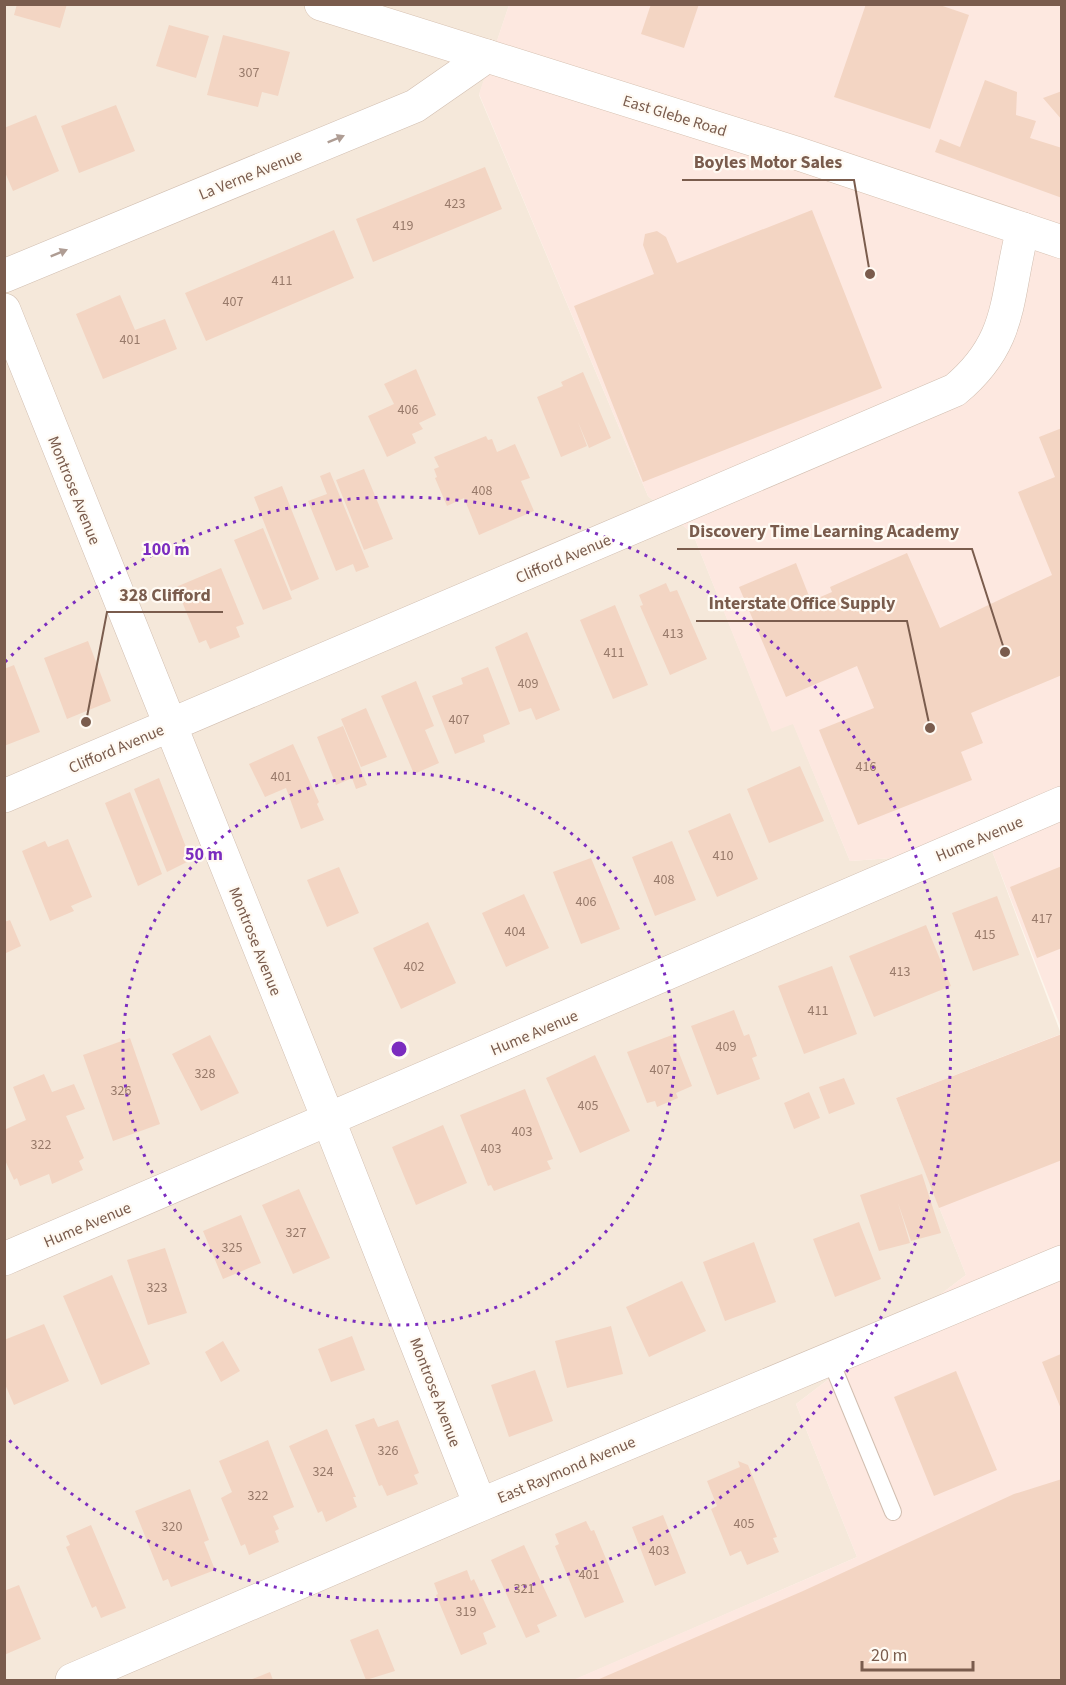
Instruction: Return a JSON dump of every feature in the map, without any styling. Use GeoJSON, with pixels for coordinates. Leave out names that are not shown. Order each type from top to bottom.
{"type":"FeatureCollection","features":[{"type":"Feature","properties":{"kind":"street","name":"East Glebe Road"},"geometry":{"type":"LineString","coordinates":[[321,4],[796,153],[1062,242]]}},
{"type":"Feature","properties":{"kind":"street","name":"La Verne Avenue"},"geometry":{"type":"LineString","coordinates":[[4,276],[415,106],[487,56]]}},
{"type":"Feature","properties":{"kind":"street","name":"Clifford Avenue"},"geometry":{"type":"LineString","coordinates":[[4,796],[955,390],[970,377],[993,348],[1004,323],[1023,229]]}},
{"type":"Feature","properties":{"kind":"street","name":"Montrose Avenue"},"geometry":{"type":"LineString","coordinates":[[4,310],[329,1121],[480,1505]]}},
{"type":"Feature","properties":{"kind":"street","name":"Hume Avenue"},"geometry":{"type":"LineString","coordinates":[[4,1259],[329,1121],[1062,803]]}},
{"type":"Feature","properties":{"kind":"street","name":"East Raymond Avenue"},"geometry":{"type":"LineString","coordinates":[[72,1680],[480,1505],[1062,1262]]}},
{"type":"Feature","properties":{"kind":"lane"},"geometry":{"type":"LineString","coordinates":[[830,1359],[893,1512]]}},
{"type":"Feature","properties":{"kind":"shaded area"},"geometry":{"type":"Polygon","coordinates":[[[5,5],[509,5],[479,95],[648,496],[693,534],[772,731],[793,723],[850,861],[992,851],[1061,1034],[896,1098],[966,1275],[796,1404],[857,1557],[574,1680],[5,1680],[5,5]]]}},
{"type":"Feature","properties":{"kind":"shaded area"},"geometry":{"type":"Polygon","coordinates":[[[509,5],[1061,5],[1061,1028],[992,851],[850,861],[793,724],[772,732],[693,534],[648,496],[479,94],[509,5]]]}},
{"type":"Feature","properties":{"kind":"shaded area"},"geometry":{"type":"Polygon","coordinates":[[[1061,1034],[1061,1680],[573,1680],[857,1557],[796,1404],[966,1275],[896,1098],[1061,1034]]]}},
{"type":"Feature","properties":{"kind":"building"},"geometry":{"type":"Polygon","coordinates":[[[17,4],[67,4],[60,28],[14,15],[17,4]]]}},
{"type":"Feature","properties":{"kind":"building"},"geometry":{"type":"Polygon","coordinates":[[[651,4],[699,4],[684,48],[641,34],[651,4]]]}},
{"type":"Feature","properties":{"kind":"building"},"geometry":{"type":"Polygon","coordinates":[[[866,4],[937,4],[969,15],[930,129],[834,97],[866,4]]]}},
{"type":"Feature","properties":{"kind":"building"},"geometry":{"type":"Polygon","coordinates":[[[169,25],[209,36],[196,78],[156,66],[169,25]]]}},
{"type":"Feature","properties":{"kind":"building"},"geometry":{"type":"Polygon","coordinates":[[[223,35],[290,52],[278,96],[262,92],[258,107],[207,95],[223,35]]]}},
{"type":"Feature","properties":{"kind":"building"},"geometry":{"type":"Polygon","coordinates":[[[985,80],[1017,92],[1016,115],[1036,121],[1030,138],[1062,148],[1062,198],[935,152],[940,139],[960,147],[985,80]]]}},
{"type":"Feature","properties":{"kind":"building"},"geometry":{"type":"Polygon","coordinates":[[[1062,91],[1062,120],[1043,98],[1062,91]]]}},
{"type":"Feature","properties":{"kind":"building"},"geometry":{"type":"Polygon","coordinates":[[[116,105],[135,151],[79,173],[61,126],[116,105]]]}},
{"type":"Feature","properties":{"kind":"building"},"geometry":{"type":"Polygon","coordinates":[[[36,115],[59,171],[13,191],[4,170],[4,128],[36,115]]]}},
{"type":"Feature","properties":{"kind":"building"},"geometry":{"type":"Polygon","coordinates":[[[485,167],[502,209],[373,262],[356,219],[485,167]]]}},
{"type":"Feature","properties":{"kind":"building"},"geometry":{"type":"Polygon","coordinates":[[[812,210],[882,388],[643,482],[574,306],[654,274],[643,245],[645,234],[657,231],[666,237],[677,263],[812,210]]]}},
{"type":"Feature","properties":{"kind":"building"},"geometry":{"type":"Polygon","coordinates":[[[334,230],[354,278],[206,341],[185,293],[334,230]]]}},
{"type":"Feature","properties":{"kind":"building"},"geometry":{"type":"Polygon","coordinates":[[[120,295],[135,330],[165,319],[177,349],[103,379],[76,314],[120,295]]]}},
{"type":"Feature","properties":{"kind":"building"},"geometry":{"type":"Polygon","coordinates":[[[416,369],[436,415],[419,423],[423,429],[412,434],[416,443],[387,457],[368,416],[394,404],[384,384],[416,369]]]}},
{"type":"Feature","properties":{"kind":"building"},"geometry":{"type":"Polygon","coordinates":[[[583,372],[611,438],[589,448],[578,422],[587,446],[561,457],[537,397],[563,386],[561,382],[583,372]]]}},
{"type":"Feature","properties":{"kind":"building"},"geometry":{"type":"Polygon","coordinates":[[[1062,428],[1062,675],[971,713],[983,743],[961,752],[972,780],[858,825],[819,730],[874,708],[857,666],[786,697],[739,587],[796,563],[811,601],[832,592],[830,587],[907,553],[940,628],[1052,575],[1018,492],[1055,477],[1039,437],[1062,428]]]}},
{"type":"Feature","properties":{"kind":"building"},"geometry":{"type":"Polygon","coordinates":[[[486,436],[488,440],[492,439],[497,452],[515,444],[530,478],[521,481],[534,511],[479,535],[464,498],[447,506],[435,478],[437,477],[434,469],[439,467],[434,457],[486,436]]]}},
{"type":"Feature","properties":{"kind":"building"},"geometry":{"type":"Polygon","coordinates":[[[364,469],[393,539],[364,550],[336,480],[364,469]]]}},
{"type":"Feature","properties":{"kind":"building"},"geometry":{"type":"Polygon","coordinates":[[[330,472],[369,567],[356,572],[353,564],[336,571],[308,501],[327,494],[320,476],[330,472]]]}},
{"type":"Feature","properties":{"kind":"building"},"geometry":{"type":"Polygon","coordinates":[[[282,486],[319,579],[291,591],[254,497],[282,486]]]}},
{"type":"Feature","properties":{"kind":"building"},"geometry":{"type":"Polygon","coordinates":[[[263,528],[292,599],[263,610],[234,540],[263,528]]]}},
{"type":"Feature","properties":{"kind":"building"},"geometry":{"type":"Polygon","coordinates":[[[221,568],[244,624],[236,627],[240,637],[210,649],[206,640],[199,643],[176,587],[221,568]]]}},
{"type":"Feature","properties":{"kind":"building"},"geometry":{"type":"Polygon","coordinates":[[[666,583],[670,592],[677,590],[707,659],[670,675],[640,606],[643,605],[639,595],[666,583]]]}},
{"type":"Feature","properties":{"kind":"building"},"geometry":{"type":"Polygon","coordinates":[[[615,605],[648,685],[613,699],[580,620],[615,605]]]}},
{"type":"Feature","properties":{"kind":"building"},"geometry":{"type":"Polygon","coordinates":[[[527,632],[560,710],[536,720],[531,708],[519,712],[495,647],[527,632]]]}},
{"type":"Feature","properties":{"kind":"building"},"geometry":{"type":"Polygon","coordinates":[[[88,641],[111,701],[67,719],[44,658],[88,641]]]}},
{"type":"Feature","properties":{"kind":"building"},"geometry":{"type":"Polygon","coordinates":[[[14,665],[40,732],[4,746],[4,669],[14,665]]]}},
{"type":"Feature","properties":{"kind":"building"},"geometry":{"type":"Polygon","coordinates":[[[488,667],[510,724],[483,735],[485,742],[455,754],[432,696],[463,684],[461,678],[488,667]]]}},
{"type":"Feature","properties":{"kind":"building"},"geometry":{"type":"Polygon","coordinates":[[[416,681],[434,726],[425,730],[439,763],[414,774],[381,696],[416,681]]]}},
{"type":"Feature","properties":{"kind":"building"},"geometry":{"type":"Polygon","coordinates":[[[366,708],[387,757],[361,767],[341,719],[366,708]]]}},
{"type":"Feature","properties":{"kind":"building"},"geometry":{"type":"Polygon","coordinates":[[[343,726],[367,785],[356,789],[352,778],[336,785],[317,737],[343,726]]]}},
{"type":"Feature","properties":{"kind":"building"},"geometry":{"type":"Polygon","coordinates":[[[293,744],[319,802],[317,804],[324,820],[301,829],[286,788],[265,797],[249,764],[293,744]]]}},
{"type":"Feature","properties":{"kind":"building"},"geometry":{"type":"Polygon","coordinates":[[[800,766],[824,821],[769,843],[747,789],[800,766]]]}},
{"type":"Feature","properties":{"kind":"building"},"geometry":{"type":"Polygon","coordinates":[[[159,778],[191,860],[167,872],[134,789],[159,778]]]}},
{"type":"Feature","properties":{"kind":"building"},"geometry":{"type":"Polygon","coordinates":[[[130,792],[162,874],[138,886],[105,803],[130,792]]]}},
{"type":"Feature","properties":{"kind":"building"},"geometry":{"type":"Polygon","coordinates":[[[730,813],[758,879],[717,897],[688,831],[730,813]]]}},
{"type":"Feature","properties":{"kind":"building"},"geometry":{"type":"Polygon","coordinates":[[[68,839],[92,897],[71,906],[74,911],[50,921],[22,851],[45,841],[48,847],[68,839]]]}},
{"type":"Feature","properties":{"kind":"building"},"geometry":{"type":"Polygon","coordinates":[[[672,841],[696,900],[655,916],[632,857],[672,841]]]}},
{"type":"Feature","properties":{"kind":"building"},"geometry":{"type":"Polygon","coordinates":[[[591,858],[620,929],[581,944],[553,872],[591,858]]]}},
{"type":"Feature","properties":{"kind":"building"},"geometry":{"type":"Polygon","coordinates":[[[1062,866],[1062,948],[1037,958],[1010,887],[1062,866]]]}},
{"type":"Feature","properties":{"kind":"building"},"geometry":{"type":"Polygon","coordinates":[[[339,867],[359,913],[327,927],[307,880],[339,867]]]}},
{"type":"Feature","properties":{"kind":"building"},"geometry":{"type":"Polygon","coordinates":[[[524,894],[549,948],[506,967],[482,913],[524,894]]]}},
{"type":"Feature","properties":{"kind":"building"},"geometry":{"type":"Polygon","coordinates":[[[997,896],[1019,955],[973,971],[952,913],[997,896]]]}},
{"type":"Feature","properties":{"kind":"building"},"geometry":{"type":"Polygon","coordinates":[[[10,920],[21,946],[4,954],[4,922],[10,920]]]}},
{"type":"Feature","properties":{"kind":"building"},"geometry":{"type":"Polygon","coordinates":[[[428,922],[456,983],[401,1009],[373,948],[428,922]]]}},
{"type":"Feature","properties":{"kind":"building"},"geometry":{"type":"Polygon","coordinates":[[[926,925],[951,986],[874,1017],[849,956],[926,925]]]}},
{"type":"Feature","properties":{"kind":"building"},"geometry":{"type":"Polygon","coordinates":[[[832,966],[857,1034],[804,1054],[778,986],[832,966]]]}},
{"type":"Feature","properties":{"kind":"building"},"geometry":{"type":"Polygon","coordinates":[[[734,1010],[744,1036],[749,1034],[757,1056],[752,1058],[760,1079],[717,1095],[691,1026],[734,1010]]]}},
{"type":"Feature","properties":{"kind":"building"},"geometry":{"type":"Polygon","coordinates":[[[1062,1034],[1062,1160],[939,1208],[896,1098],[1062,1034]]]}},
{"type":"Feature","properties":{"kind":"building"},"geometry":{"type":"Polygon","coordinates":[[[210,1035],[239,1093],[201,1111],[172,1054],[210,1035]]]}},
{"type":"Feature","properties":{"kind":"building"},"geometry":{"type":"Polygon","coordinates":[[[672,1035],[692,1086],[676,1093],[678,1098],[657,1107],[655,1101],[647,1103],[627,1052],[672,1035]]]}},
{"type":"Feature","properties":{"kind":"building"},"geometry":{"type":"Polygon","coordinates":[[[130,1038],[160,1124],[113,1141],[83,1055],[130,1038]]]}},
{"type":"Feature","properties":{"kind":"building"},"geometry":{"type":"Polygon","coordinates":[[[595,1055],[630,1131],[580,1153],[546,1078],[595,1055]]]}},
{"type":"Feature","properties":{"kind":"building"},"geometry":{"type":"Polygon","coordinates":[[[44,1074],[52,1092],[74,1084],[85,1109],[66,1116],[84,1158],[79,1161],[83,1170],[52,1184],[49,1174],[20,1186],[17,1178],[14,1180],[4,1158],[4,1130],[26,1120],[13,1087],[44,1074]]]}},
{"type":"Feature","properties":{"kind":"building"},"geometry":{"type":"Polygon","coordinates":[[[844,1078],[855,1104],[829,1114],[819,1087],[844,1078]]]}},
{"type":"Feature","properties":{"kind":"building"},"geometry":{"type":"Polygon","coordinates":[[[525,1089],[553,1159],[547,1161],[551,1169],[494,1191],[491,1185],[488,1186],[460,1115],[525,1089]]]}},
{"type":"Feature","properties":{"kind":"building"},"geometry":{"type":"Polygon","coordinates":[[[809,1092],[820,1118],[794,1129],[784,1103],[809,1092]]]}},
{"type":"Feature","properties":{"kind":"building"},"geometry":{"type":"Polygon","coordinates":[[[443,1125],[467,1183],[416,1205],[392,1147],[443,1125]]]}},
{"type":"Feature","properties":{"kind":"building"},"geometry":{"type":"Polygon","coordinates":[[[922,1174],[941,1233],[911,1241],[898,1203],[910,1243],[879,1251],[860,1195],[922,1174]]]}},
{"type":"Feature","properties":{"kind":"building"},"geometry":{"type":"Polygon","coordinates":[[[299,1189],[330,1258],[293,1274],[262,1205],[299,1189]]]}},
{"type":"Feature","properties":{"kind":"building"},"geometry":{"type":"Polygon","coordinates":[[[241,1215],[261,1263],[223,1279],[203,1231],[241,1215]]]}},
{"type":"Feature","properties":{"kind":"building"},"geometry":{"type":"Polygon","coordinates":[[[859,1222],[881,1279],[835,1297],[813,1239],[859,1222]]]}},
{"type":"Feature","properties":{"kind":"building"},"geometry":{"type":"Polygon","coordinates":[[[754,1242],[776,1302],[725,1321],[703,1262],[754,1242]]]}},
{"type":"Feature","properties":{"kind":"building"},"geometry":{"type":"Polygon","coordinates":[[[165,1248],[187,1313],[148,1325],[127,1260],[165,1248]]]}},
{"type":"Feature","properties":{"kind":"building"},"geometry":{"type":"Polygon","coordinates":[[[112,1275],[150,1364],[101,1385],[63,1296],[112,1275]]]}},
{"type":"Feature","properties":{"kind":"building"},"geometry":{"type":"Polygon","coordinates":[[[682,1281],[706,1331],[649,1357],[626,1307],[682,1281]]]}},
{"type":"Feature","properties":{"kind":"building"},"geometry":{"type":"Polygon","coordinates":[[[44,1324],[69,1381],[14,1405],[4,1382],[4,1340],[44,1324]]]}},
{"type":"Feature","properties":{"kind":"building"},"geometry":{"type":"Polygon","coordinates":[[[611,1326],[623,1374],[567,1388],[555,1341],[611,1326]]]}},
{"type":"Feature","properties":{"kind":"building"},"geometry":{"type":"Polygon","coordinates":[[[352,1336],[365,1370],[331,1382],[318,1349],[352,1336]]]}},
{"type":"Feature","properties":{"kind":"building"},"geometry":{"type":"Polygon","coordinates":[[[223,1341],[240,1371],[221,1382],[205,1352],[223,1341]]]}},
{"type":"Feature","properties":{"kind":"building"},"geometry":{"type":"Polygon","coordinates":[[[1061,1354],[1061,1409],[1042,1362],[1061,1354]]]}},
{"type":"Feature","properties":{"kind":"building"},"geometry":{"type":"Polygon","coordinates":[[[535,1370],[553,1421],[509,1437],[491,1385],[535,1370]]]}},
{"type":"Feature","properties":{"kind":"building"},"geometry":{"type":"Polygon","coordinates":[[[956,1371],[997,1470],[934,1496],[894,1397],[956,1371]]]}},
{"type":"Feature","properties":{"kind":"building"},"geometry":{"type":"Polygon","coordinates":[[[374,1418],[378,1427],[398,1420],[419,1473],[414,1475],[418,1484],[387,1496],[382,1485],[379,1486],[355,1425],[374,1418]]]}},
{"type":"Feature","properties":{"kind":"building"},"geometry":{"type":"Polygon","coordinates":[[[327,1429],[356,1497],[353,1497],[357,1507],[326,1522],[322,1511],[318,1513],[289,1446],[327,1429]]]}},
{"type":"Feature","properties":{"kind":"building"},"geometry":{"type":"Polygon","coordinates":[[[268,1440],[294,1507],[273,1516],[279,1529],[275,1531],[279,1542],[249,1555],[245,1544],[241,1546],[221,1498],[232,1492],[219,1461],[268,1440]]]}},
{"type":"Feature","properties":{"kind":"building"},"geometry":{"type":"Polygon","coordinates":[[[738,1461],[748,1465],[777,1537],[773,1538],[779,1552],[747,1565],[741,1551],[730,1556],[711,1509],[717,1506],[707,1481],[740,1467],[738,1461]]]}},
{"type":"Feature","properties":{"kind":"building"},"geometry":{"type":"Polygon","coordinates":[[[1062,1479],[1062,1680],[597,1680],[803,1591],[1014,1494],[1062,1479]]]}},
{"type":"Feature","properties":{"kind":"building"},"geometry":{"type":"Polygon","coordinates":[[[190,1489],[209,1540],[204,1542],[215,1570],[171,1587],[168,1579],[163,1581],[135,1511],[190,1489]]]}},
{"type":"Feature","properties":{"kind":"building"},"geometry":{"type":"Polygon","coordinates":[[[663,1515],[686,1573],[655,1586],[632,1527],[663,1515]]]}},
{"type":"Feature","properties":{"kind":"building"},"geometry":{"type":"Polygon","coordinates":[[[586,1521],[591,1531],[594,1530],[624,1602],[585,1618],[555,1546],[559,1544],[555,1534],[586,1521]]]}},
{"type":"Feature","properties":{"kind":"building"},"geometry":{"type":"Polygon","coordinates":[[[91,1525],[126,1608],[101,1618],[96,1606],[92,1608],[66,1547],[70,1545],[66,1536],[91,1525]]]}},
{"type":"Feature","properties":{"kind":"building"},"geometry":{"type":"Polygon","coordinates":[[[524,1545],[557,1616],[537,1625],[540,1632],[526,1638],[491,1560],[524,1545]]]}},
{"type":"Feature","properties":{"kind":"building"},"geometry":{"type":"Polygon","coordinates":[[[467,1570],[471,1581],[474,1579],[496,1627],[483,1633],[487,1644],[461,1655],[436,1595],[438,1594],[434,1583],[467,1570]]]}},
{"type":"Feature","properties":{"kind":"building"},"geometry":{"type":"Polygon","coordinates":[[[19,1585],[41,1639],[4,1655],[4,1591],[19,1585]]]}},
{"type":"Feature","properties":{"kind":"building"},"geometry":{"type":"Polygon","coordinates":[[[378,1629],[395,1671],[366,1680],[350,1640],[378,1629]]]}},
{"type":"Feature","properties":{"kind":"building"},"geometry":{"type":"Polygon","coordinates":[[[270,1672],[273,1680],[250,1680],[270,1672]]]}},
{"type":"Feature","properties":{"kind":"place","name":"Boyles Motor Sales"},"geometry":{"type":"Point","coordinates":[870,274]}},
{"type":"Feature","properties":{"kind":"place","name":"Discovery Time Learning Academy"},"geometry":{"type":"Point","coordinates":[1005,652]}},
{"type":"Feature","properties":{"kind":"place","name":"328 Clifford"},"geometry":{"type":"Point","coordinates":[86,722]}},
{"type":"Feature","properties":{"kind":"place","name":"Interstate Office Supply"},"geometry":{"type":"Point","coordinates":[930,728]}}]}
